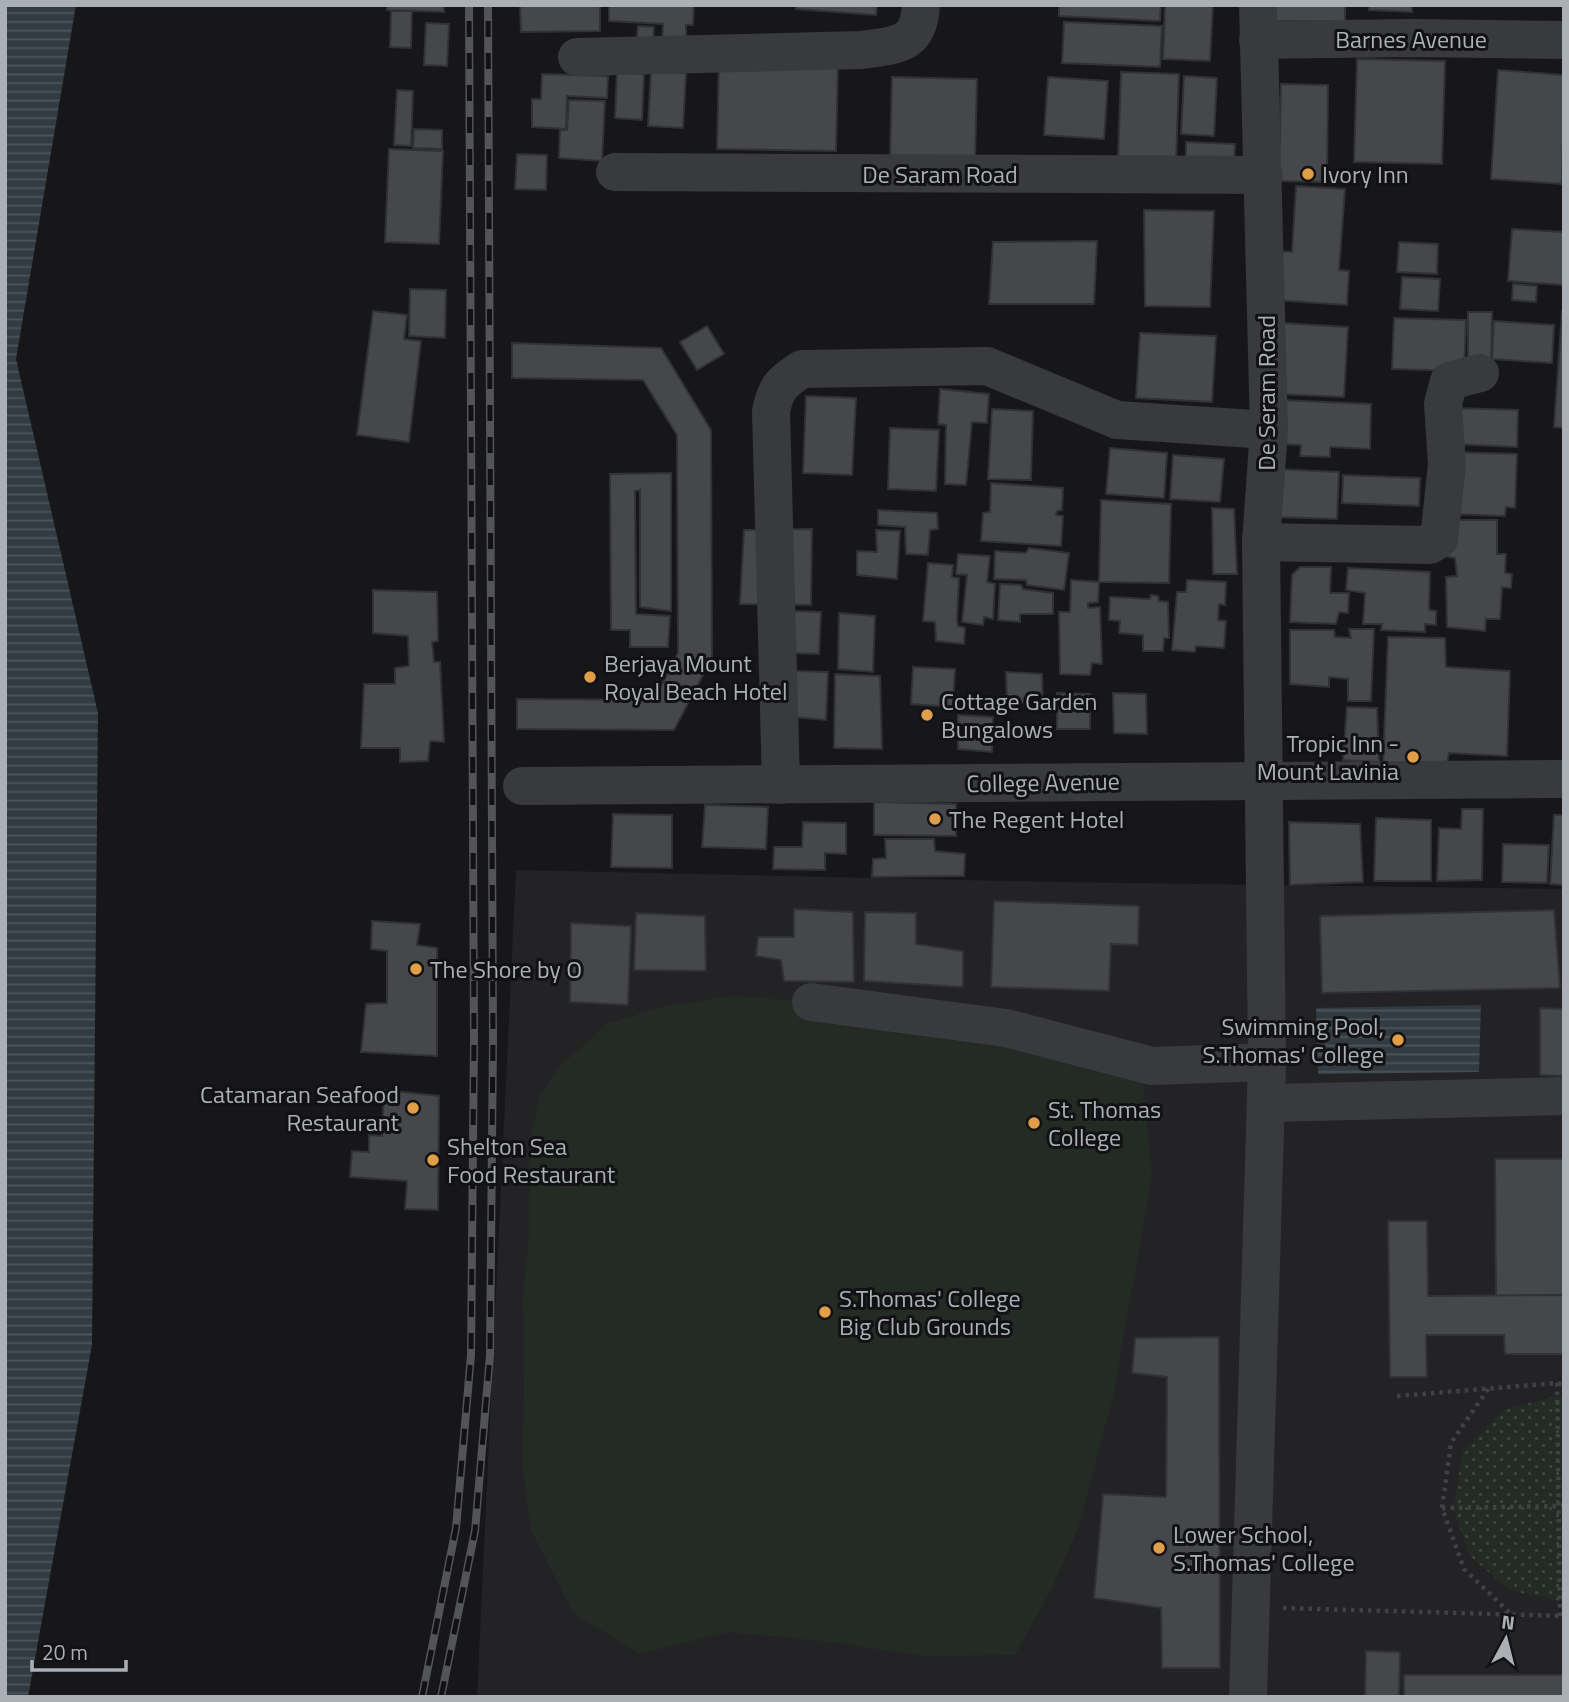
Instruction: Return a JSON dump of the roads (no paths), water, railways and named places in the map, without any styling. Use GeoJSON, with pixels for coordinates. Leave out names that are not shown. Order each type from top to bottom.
{"type":"FeatureCollection","features":[{"type":"Feature","properties":{"kind":"street"},"geometry":{"type":"LineString","coordinates":[[577,57],[861,50],[901,44],[913,34],[920,18],[921,5]]}},
{"type":"Feature","properties":{"kind":"street","name":"Barnes Avenue"},"geometry":{"type":"LineString","coordinates":[[1258,23],[1413,38],[1564,40]]}},
{"type":"Feature","properties":{"kind":"street","name":"De Seram Road"},"geometry":{"type":"LineString","coordinates":[[1248,1697],[1267,1062],[1261,542],[1269,430],[1258,23]]}},
{"type":"Feature","properties":{"kind":"street","name":"De Saram Road"},"geometry":{"type":"LineString","coordinates":[[615,172],[1264,176]]}},
{"type":"Feature","properties":{"kind":"street"},"geometry":{"type":"LineString","coordinates":[[781,785],[771,411],[774,395],[782,382],[802,369],[987,366],[1117,420],[1269,430]]}},
{"type":"Feature","properties":{"kind":"street"},"geometry":{"type":"LineString","coordinates":[[1261,542],[1430,545],[1438,538],[1447,464],[1443,404],[1449,382],[1480,373]]}},
{"type":"Feature","properties":{"kind":"street","name":"College Avenue"},"geometry":{"type":"LineString","coordinates":[[522,786],[1564,779]]}},
{"type":"Feature","properties":{"kind":"street"},"geometry":{"type":"LineString","coordinates":[[811,1002],[1006,1028],[1152,1066],[1267,1062]]}},
{"type":"Feature","properties":{"kind":"street"},"geometry":{"type":"LineString","coordinates":[[1266,1103],[1564,1096]]}},
{"type":"Feature","properties":{"kind":"railway"},"geometry":{"type":"LineString","coordinates":[[422,1697],[456,1528],[471,1355],[474,1039],[469,5]]}},
{"type":"Feature","properties":{"kind":"railway"},"geometry":{"type":"LineString","coordinates":[[441,1697],[475,1531],[490,1355],[493,1039],[488,5]]}},
{"type":"Feature","properties":{"kind":"place","name":"Ivory Inn"},"geometry":{"type":"Point","coordinates":[1308,174]}},
{"type":"Feature","properties":{"kind":"place","name":"Berjaya Mount Royal Beach Hotel"},"geometry":{"type":"Point","coordinates":[590,677]}},
{"type":"Feature","properties":{"kind":"place","name":"Cottage Garden Bungalows"},"geometry":{"type":"Point","coordinates":[927,715]}},
{"type":"Feature","properties":{"kind":"place","name":"Tropic Inn - Mount Lavinia"},"geometry":{"type":"Point","coordinates":[1413,757]}},
{"type":"Feature","properties":{"kind":"place","name":"The Regent Hotel"},"geometry":{"type":"Point","coordinates":[935,819]}},
{"type":"Feature","properties":{"kind":"place","name":"The Shore by O"},"geometry":{"type":"Point","coordinates":[416,969]}},
{"type":"Feature","properties":{"kind":"place","name":"Swimming Pool, S.Thomas' College"},"geometry":{"type":"Point","coordinates":[1398,1040]}},
{"type":"Feature","properties":{"kind":"place","name":"Catamaran Seafood Restaurant"},"geometry":{"type":"Point","coordinates":[413,1108]}},
{"type":"Feature","properties":{"kind":"place","name":"St. Thomas College"},"geometry":{"type":"Point","coordinates":[1034,1123]}},
{"type":"Feature","properties":{"kind":"place","name":"Shelton Sea Food Restaurant"},"geometry":{"type":"Point","coordinates":[433,1160]}},
{"type":"Feature","properties":{"kind":"place","name":"S.Thomas' College Big Club Grounds"},"geometry":{"type":"Point","coordinates":[825,1312]}},
{"type":"Feature","properties":{"kind":"place","name":"Lower School, S.Thomas' College"},"geometry":{"type":"Point","coordinates":[1159,1548]}}]}
